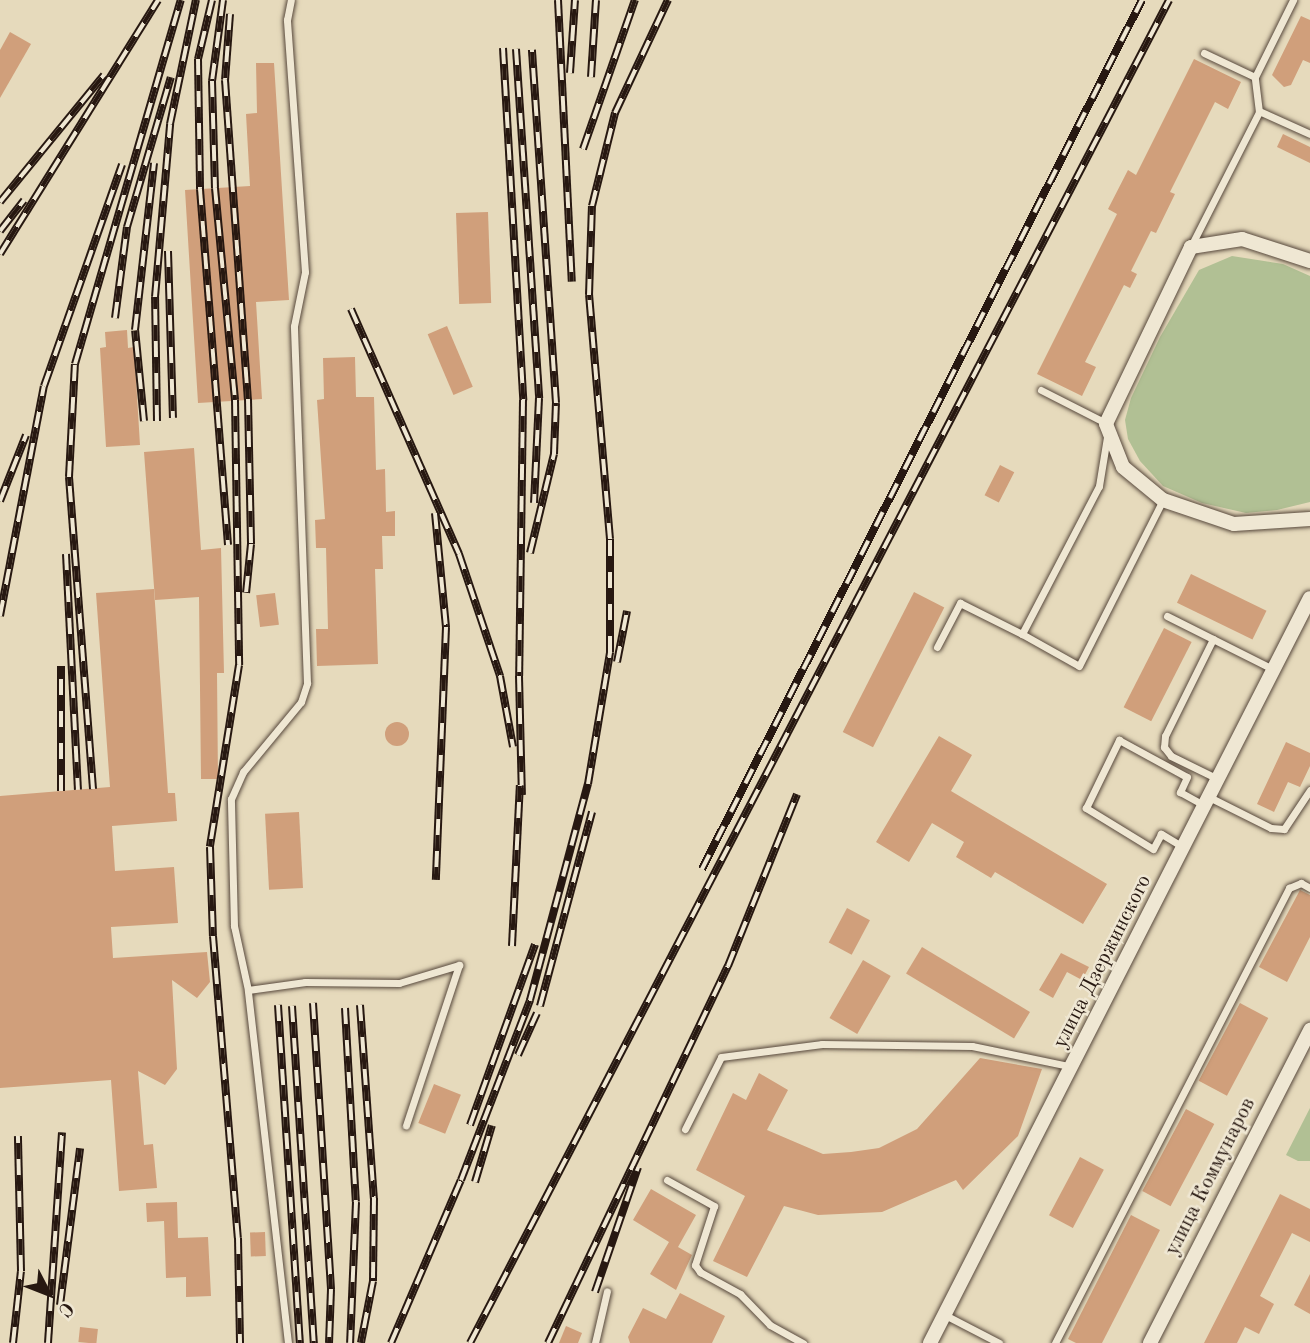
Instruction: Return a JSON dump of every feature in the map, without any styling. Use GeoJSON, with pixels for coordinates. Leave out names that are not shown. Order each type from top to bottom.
{"type":"FeatureCollection","features":[{"type":"Feature","properties":{"kind":"street"},"geometry":{"type":"LineString","coordinates":[[1310,261],[1242,239],[1191,247],[1107,430],[1123,467],[1163,500],[1234,524],[1310,519]]}},
{"type":"Feature","properties":{"kind":"street","name":"улица Дзержинского"},"geometry":{"type":"LineString","coordinates":[[930,1343],[1074,1067],[1310,598]]}},
{"type":"Feature","properties":{"kind":"street","name":"улица Коммунаров"},"geometry":{"type":"LineString","coordinates":[[1150,1343],[1310,1030]]}},
{"type":"Feature","properties":{"kind":"lane"},"geometry":{"type":"LineString","coordinates":[[288,1343],[248,990],[234,926],[230,799],[243,772],[300,702],[307,682],[294,326],[305,272],[287,20],[291,0]]}},
{"type":"Feature","properties":{"kind":"lane"},"geometry":{"type":"LineString","coordinates":[[1191,247],[1259,111],[1255,77],[1293,0]]}},
{"type":"Feature","properties":{"kind":"lane"},"geometry":{"type":"LineString","coordinates":[[1204,53],[1255,77]]}},
{"type":"Feature","properties":{"kind":"lane"},"geometry":{"type":"LineString","coordinates":[[1259,111],[1310,134]]}},
{"type":"Feature","properties":{"kind":"lane"},"geometry":{"type":"LineString","coordinates":[[1022,634],[1099,486],[1107,430],[1041,390]]}},
{"type":"Feature","properties":{"kind":"lane"},"geometry":{"type":"LineString","coordinates":[[937,648],[960,603],[1080,666],[1163,500]]}},
{"type":"Feature","properties":{"kind":"lane"},"geometry":{"type":"LineString","coordinates":[[1167,616],[1274,670]]}},
{"type":"Feature","properties":{"kind":"lane"},"geometry":{"type":"LineString","coordinates":[[1213,639],[1165,736],[1164,747],[1171,756],[1218,779]]}},
{"type":"Feature","properties":{"kind":"lane"},"geometry":{"type":"LineString","coordinates":[[1184,848],[1161,834],[1153,849],[1086,808],[1119,740],[1187,778],[1180,792],[1271,828],[1284,829],[1310,790]]}},
{"type":"Feature","properties":{"kind":"lane"},"geometry":{"type":"LineString","coordinates":[[1055,1343],[1289,888],[1301,883],[1310,888]]}},
{"type":"Feature","properties":{"kind":"lane"},"geometry":{"type":"LineString","coordinates":[[248,990],[305,982],[399,983],[459,965],[406,1125]]}},
{"type":"Feature","properties":{"kind":"lane"},"geometry":{"type":"LineString","coordinates":[[685,1129],[721,1057],[822,1044],[972,1046],[1074,1067]]}},
{"type":"Feature","properties":{"kind":"lane"},"geometry":{"type":"LineString","coordinates":[[667,1180],[714,1206],[695,1265],[700,1272],[740,1294],[770,1325],[803,1343]]}},
{"type":"Feature","properties":{"kind":"lane"},"geometry":{"type":"LineString","coordinates":[[595,1343],[607,1290]]}},
{"type":"Feature","properties":{"kind":"lane"},"geometry":{"type":"LineString","coordinates":[[944,1315],[999,1343]]}},
{"type":"Feature","properties":{"kind":"green space"},"geometry":{"type":"Polygon","coordinates":[[[1232,256],[1283,264],[1310,276],[1310,502],[1277,510],[1246,513],[1202,503],[1163,486],[1140,461],[1128,439],[1125,420],[1131,398],[1160,337],[1199,270],[1232,256]]]}},
{"type":"Feature","properties":{"kind":"green space"},"geometry":{"type":"Polygon","coordinates":[[[1310,1108],[1310,1161],[1298,1161],[1286,1155],[1310,1108]]]}},
{"type":"Feature","properties":{"kind":"building"},"geometry":{"type":"Polygon","coordinates":[[[1301,16],[1310,20],[1310,63],[1303,60],[1291,85],[1284,87],[1272,75],[1301,16]]]}},
{"type":"Feature","properties":{"kind":"building"},"geometry":{"type":"Polygon","coordinates":[[[10,32],[31,44],[0,98],[0,50],[10,32]]]}},
{"type":"Feature","properties":{"kind":"building"},"geometry":{"type":"Polygon","coordinates":[[[1194,59],[1241,82],[1228,109],[1215,102],[1170,192],[1175,194],[1156,233],[1151,231],[1131,271],[1137,274],[1130,288],[1124,285],[1085,362],[1096,367],[1082,396],[1037,374],[1117,214],[1108,209],[1128,170],[1136,175],[1194,59]]]}},
{"type":"Feature","properties":{"kind":"building"},"geometry":{"type":"Polygon","coordinates":[[[256,63],[274,63],[289,300],[256,302],[262,399],[198,403],[185,190],[250,186],[246,114],[257,113],[256,63]]]}},
{"type":"Feature","properties":{"kind":"building"},"geometry":{"type":"Polygon","coordinates":[[[1283,134],[1310,147],[1310,163],[1277,147],[1283,134]]]}},
{"type":"Feature","properties":{"kind":"building"},"geometry":{"type":"Polygon","coordinates":[[[488,212],[491,303],[459,304],[456,213],[488,212]]]}},
{"type":"Feature","properties":{"kind":"building"},"geometry":{"type":"Polygon","coordinates":[[[447,326],[473,387],[453,395],[428,334],[447,326]]]}},
{"type":"Feature","properties":{"kind":"building"},"geometry":{"type":"Polygon","coordinates":[[[127,330],[128,348],[134,347],[140,445],[106,447],[100,348],[106,347],[105,332],[127,330]]]}},
{"type":"Feature","properties":{"kind":"building"},"geometry":{"type":"Polygon","coordinates":[[[355,357],[356,397],[374,397],[376,470],[385,469],[386,512],[395,511],[395,536],[382,536],[383,569],[375,569],[378,664],[317,666],[316,629],[328,629],[326,548],[316,548],[315,520],[325,519],[317,400],[324,399],[323,358],[355,357]]]}},
{"type":"Feature","properties":{"kind":"building"},"geometry":{"type":"Polygon","coordinates":[[[194,448],[201,550],[221,548],[224,673],[217,673],[218,779],[201,779],[199,597],[155,600],[144,452],[194,448]]]}},
{"type":"Feature","properties":{"kind":"building"},"geometry":{"type":"Polygon","coordinates":[[[1000,465],[1014,472],[999,503],[985,495],[1000,465]]]}},
{"type":"Feature","properties":{"kind":"building"},"geometry":{"type":"Polygon","coordinates":[[[1191,574],[1266,611],[1252,640],[1177,603],[1191,574]]]}},
{"type":"Feature","properties":{"kind":"building"},"geometry":{"type":"Polygon","coordinates":[[[154,589],[168,793],[175,793],[177,821],[112,826],[115,871],[174,867],[178,923],[111,927],[113,958],[207,952],[210,982],[197,998],[172,980],[177,1069],[165,1085],[138,1071],[144,1145],[153,1144],[157,1188],[119,1191],[111,1080],[0,1088],[0,796],[110,787],[96,593],[154,589]]]}},
{"type":"Feature","properties":{"kind":"building"},"geometry":{"type":"Polygon","coordinates":[[[914,592],[944,607],[873,747],[843,732],[914,592]]]}},
{"type":"Feature","properties":{"kind":"building"},"geometry":{"type":"Polygon","coordinates":[[[275,593],[279,625],[260,627],[256,595],[275,593]]]}},
{"type":"Feature","properties":{"kind":"building"},"geometry":{"type":"Polygon","coordinates":[[[1164,628],[1192,642],[1151,721],[1124,707],[1164,628]]]}},
{"type":"Feature","properties":{"kind":"building"},"geometry":{"type":"Polygon","coordinates":[[[397,722],[406,725],[409,734],[406,743],[397,746],[388,743],[385,734],[388,725],[397,722]]]}},
{"type":"Feature","properties":{"kind":"building"},"geometry":{"type":"Polygon","coordinates":[[[939,736],[972,755],[951,791],[1107,884],[1083,924],[995,872],[991,878],[956,857],[964,842],[932,823],[909,862],[876,842],[939,736]]]}},
{"type":"Feature","properties":{"kind":"building"},"geometry":{"type":"Polygon","coordinates":[[[1286,742],[1310,753],[1310,766],[1300,787],[1288,782],[1274,812],[1257,804],[1286,742]]]}},
{"type":"Feature","properties":{"kind":"building"},"geometry":{"type":"Polygon","coordinates":[[[299,812],[303,888],[269,890],[265,814],[299,812]]]}},
{"type":"Feature","properties":{"kind":"building"},"geometry":{"type":"Polygon","coordinates":[[[1300,890],[1310,895],[1310,937],[1287,982],[1259,967],[1300,890]]]}},
{"type":"Feature","properties":{"kind":"building"},"geometry":{"type":"Polygon","coordinates":[[[847,908],[870,920],[852,955],[829,942],[847,908]]]}},
{"type":"Feature","properties":{"kind":"building"},"geometry":{"type":"Polygon","coordinates":[[[922,947],[1030,1012],[1014,1038],[906,974],[922,947]]]}},
{"type":"Feature","properties":{"kind":"building"},"geometry":{"type":"Polygon","coordinates":[[[1061,953],[1089,967],[1082,980],[1067,972],[1053,998],[1039,990],[1061,953]]]}},
{"type":"Feature","properties":{"kind":"building"},"geometry":{"type":"Polygon","coordinates":[[[863,960],[891,976],[857,1034],[830,1018],[863,960]]]}},
{"type":"Feature","properties":{"kind":"building"},"geometry":{"type":"Polygon","coordinates":[[[1240,1003],[1268,1018],[1227,1096],[1199,1081],[1240,1003]]]}},
{"type":"Feature","properties":{"kind":"building"},"geometry":{"type":"Polygon","coordinates":[[[980,1058],[1042,1069],[1018,1136],[963,1190],[956,1180],[882,1212],[818,1215],[784,1206],[747,1277],[713,1261],[745,1196],[696,1170],[733,1093],[746,1100],[759,1073],[788,1090],[767,1130],[823,1154],[879,1148],[917,1129],[980,1058]]]}},
{"type":"Feature","properties":{"kind":"building"},"geometry":{"type":"Polygon","coordinates":[[[434,1084],[461,1095],[445,1134],[418,1123],[434,1084]]]}},
{"type":"Feature","properties":{"kind":"building"},"geometry":{"type":"Polygon","coordinates":[[[1186,1109],[1214,1124],[1171,1206],[1142,1191],[1186,1109]]]}},
{"type":"Feature","properties":{"kind":"building"},"geometry":{"type":"Polygon","coordinates":[[[1080,1157],[1104,1170],[1073,1228],[1049,1215],[1080,1157]]]}},
{"type":"Feature","properties":{"kind":"building"},"geometry":{"type":"Polygon","coordinates":[[[651,1189],[696,1215],[678,1247],[692,1255],[676,1290],[650,1274],[669,1242],[633,1220],[651,1189]]]}},
{"type":"Feature","properties":{"kind":"building"},"geometry":{"type":"Polygon","coordinates":[[[1280,1194],[1310,1209],[1310,1242],[1292,1233],[1260,1296],[1274,1304],[1259,1334],[1245,1327],[1237,1343],[1204,1343],[1280,1194]]]}},
{"type":"Feature","properties":{"kind":"building"},"geometry":{"type":"Polygon","coordinates":[[[177,1202],[178,1238],[208,1237],[211,1296],[186,1297],[186,1277],[166,1278],[164,1221],[147,1222],[146,1203],[177,1202]]]}},
{"type":"Feature","properties":{"kind":"building"},"geometry":{"type":"Polygon","coordinates":[[[1131,1215],[1160,1230],[1102,1343],[1076,1343],[1068,1339],[1131,1215]]]}},
{"type":"Feature","properties":{"kind":"building"},"geometry":{"type":"Polygon","coordinates":[[[265,1232],[266,1256],[251,1257],[250,1233],[265,1232]]]}},
{"type":"Feature","properties":{"kind":"building"},"geometry":{"type":"Polygon","coordinates":[[[1310,1274],[1310,1314],[1294,1305],[1310,1274]]]}},
{"type":"Feature","properties":{"kind":"building"},"geometry":{"type":"Polygon","coordinates":[[[680,1293],[725,1316],[712,1343],[630,1343],[628,1337],[643,1308],[666,1319],[680,1293]]]}},
{"type":"Feature","properties":{"kind":"building"},"geometry":{"type":"Polygon","coordinates":[[[566,1326],[582,1333],[578,1343],[559,1343],[566,1326]]]}},
{"type":"Feature","properties":{"kind":"building"},"geometry":{"type":"Polygon","coordinates":[[[80,1327],[98,1329],[96,1343],[78,1342],[80,1327]]]}},
{"type":"Feature","properties":{"kind":"railway"},"geometry":{"type":"LineString","coordinates":[[0,254],[158,0]]}},
{"type":"Feature","properties":{"kind":"railway"},"geometry":{"type":"LineString","coordinates":[[93,789],[69,477],[75,364],[181,0]]}},
{"type":"Feature","properties":{"kind":"railway"},"geometry":{"type":"LineString","coordinates":[[157,421],[155,297],[170,124],[196,0]]}},
{"type":"Feature","properties":{"kind":"railway"},"geometry":{"type":"LineString","coordinates":[[212,0],[198,59],[200,189],[228,545]]}},
{"type":"Feature","properties":{"kind":"railway"},"geometry":{"type":"LineString","coordinates":[[223,0],[212,81],[215,188],[235,400],[239,665],[210,847],[213,936],[238,1238],[240,1343]]}},
{"type":"Feature","properties":{"kind":"railway"},"geometry":{"type":"LineString","coordinates":[[558,0],[572,282]]}},
{"type":"Feature","properties":{"kind":"railway"},"geometry":{"type":"LineString","coordinates":[[570,73],[575,0]]}},
{"type":"Feature","properties":{"kind":"railway"},"geometry":{"type":"LineString","coordinates":[[591,77],[596,0]]}},
{"type":"Feature","properties":{"kind":"railway"},"geometry":{"type":"LineString","coordinates":[[583,149],[635,0]]}},
{"type":"Feature","properties":{"kind":"railway"},"geometry":{"type":"LineString","coordinates":[[391,1343],[461,1180],[530,1000],[588,784],[610,652],[610,539],[589,295],[592,206],[615,113],[668,0]]}},
{"type":"Feature","properties":{"kind":"railway"},"geometry":{"type":"LineString","coordinates":[[702,869],[1142,0]]}},
{"type":"Feature","properties":{"kind":"railway"},"geometry":{"type":"LineString","coordinates":[[470,1343],[1169,0]]}},
{"type":"Feature","properties":{"kind":"railway"},"geometry":{"type":"LineString","coordinates":[[230,14],[225,80],[248,399],[251,544],[246,593]]}},
{"type":"Feature","properties":{"kind":"railway"},"geometry":{"type":"LineString","coordinates":[[503,48],[523,400],[519,676],[522,795]]}},
{"type":"Feature","properties":{"kind":"railway"},"geometry":{"type":"LineString","coordinates":[[516,49],[539,398],[534,503]]}},
{"type":"Feature","properties":{"kind":"railway"},"geometry":{"type":"LineString","coordinates":[[530,553],[554,454],[556,403],[532,50]]}},
{"type":"Feature","properties":{"kind":"railway"},"geometry":{"type":"LineString","coordinates":[[0,202],[104,75]]}},
{"type":"Feature","properties":{"kind":"railway"},"geometry":{"type":"LineString","coordinates":[[115,318],[127,227],[171,77]]}},
{"type":"Feature","properties":{"kind":"railway"},"geometry":{"type":"LineString","coordinates":[[144,421],[135,330],[154,163]]}},
{"type":"Feature","properties":{"kind":"railway"},"geometry":{"type":"LineString","coordinates":[[0,616],[44,386],[122,164]]}},
{"type":"Feature","properties":{"kind":"railway"},"geometry":{"type":"LineString","coordinates":[[0,231],[24,200]]}},
{"type":"Feature","properties":{"kind":"railway"},"geometry":{"type":"LineString","coordinates":[[168,251],[173,418]]}},
{"type":"Feature","properties":{"kind":"railway"},"geometry":{"type":"LineString","coordinates":[[351,309],[459,554],[500,676],[513,747]]}},
{"type":"Feature","properties":{"kind":"railway"},"geometry":{"type":"LineString","coordinates":[[0,501],[26,435]]}},
{"type":"Feature","properties":{"kind":"railway"},"geometry":{"type":"LineString","coordinates":[[435,513],[446,627],[436,880]]}},
{"type":"Feature","properties":{"kind":"railway"},"geometry":{"type":"LineString","coordinates":[[66,554],[78,790]]}},
{"type":"Feature","properties":{"kind":"railway"},"geometry":{"type":"LineString","coordinates":[[617,662],[627,611]]}},
{"type":"Feature","properties":{"kind":"railway"},"geometry":{"type":"LineString","coordinates":[[61,666],[61,791]]}},
{"type":"Feature","properties":{"kind":"railway"},"geometry":{"type":"LineString","coordinates":[[512,946],[520,785]]}},
{"type":"Feature","properties":{"kind":"railway"},"geometry":{"type":"LineString","coordinates":[[548,1343],[728,966],[797,794]]}},
{"type":"Feature","properties":{"kind":"railway"},"geometry":{"type":"LineString","coordinates":[[540,1006],[592,812]]}},
{"type":"Feature","properties":{"kind":"railway"},"geometry":{"type":"LineString","coordinates":[[470,1125],[535,944]]}},
{"type":"Feature","properties":{"kind":"railway"},"geometry":{"type":"LineString","coordinates":[[313,1003],[331,1289],[329,1343]]}},
{"type":"Feature","properties":{"kind":"railway"},"geometry":{"type":"LineString","coordinates":[[278,1005],[300,1343]]}},
{"type":"Feature","properties":{"kind":"railway"},"geometry":{"type":"LineString","coordinates":[[360,1005],[374,1198],[373,1281],[361,1343]]}},
{"type":"Feature","properties":{"kind":"railway"},"geometry":{"type":"LineString","coordinates":[[292,1006],[314,1343]]}},
{"type":"Feature","properties":{"kind":"railway"},"geometry":{"type":"LineString","coordinates":[[345,1008],[356,1202],[350,1343]]}},
{"type":"Feature","properties":{"kind":"railway"},"geometry":{"type":"LineString","coordinates":[[518,1055],[537,1013]]}},
{"type":"Feature","properties":{"kind":"railway"},"geometry":{"type":"LineString","coordinates":[[475,1182],[492,1125]]}},
{"type":"Feature","properties":{"kind":"railway"},"geometry":{"type":"LineString","coordinates":[[48,1343],[62,1132]]}},
{"type":"Feature","properties":{"kind":"railway"},"geometry":{"type":"LineString","coordinates":[[13,1343],[21,1271],[18,1136]]}},
{"type":"Feature","properties":{"kind":"railway"},"geometry":{"type":"LineString","coordinates":[[60,1305],[80,1148]]}},
{"type":"Feature","properties":{"kind":"railway"},"geometry":{"type":"LineString","coordinates":[[595,1292],[638,1167]]}}]}
